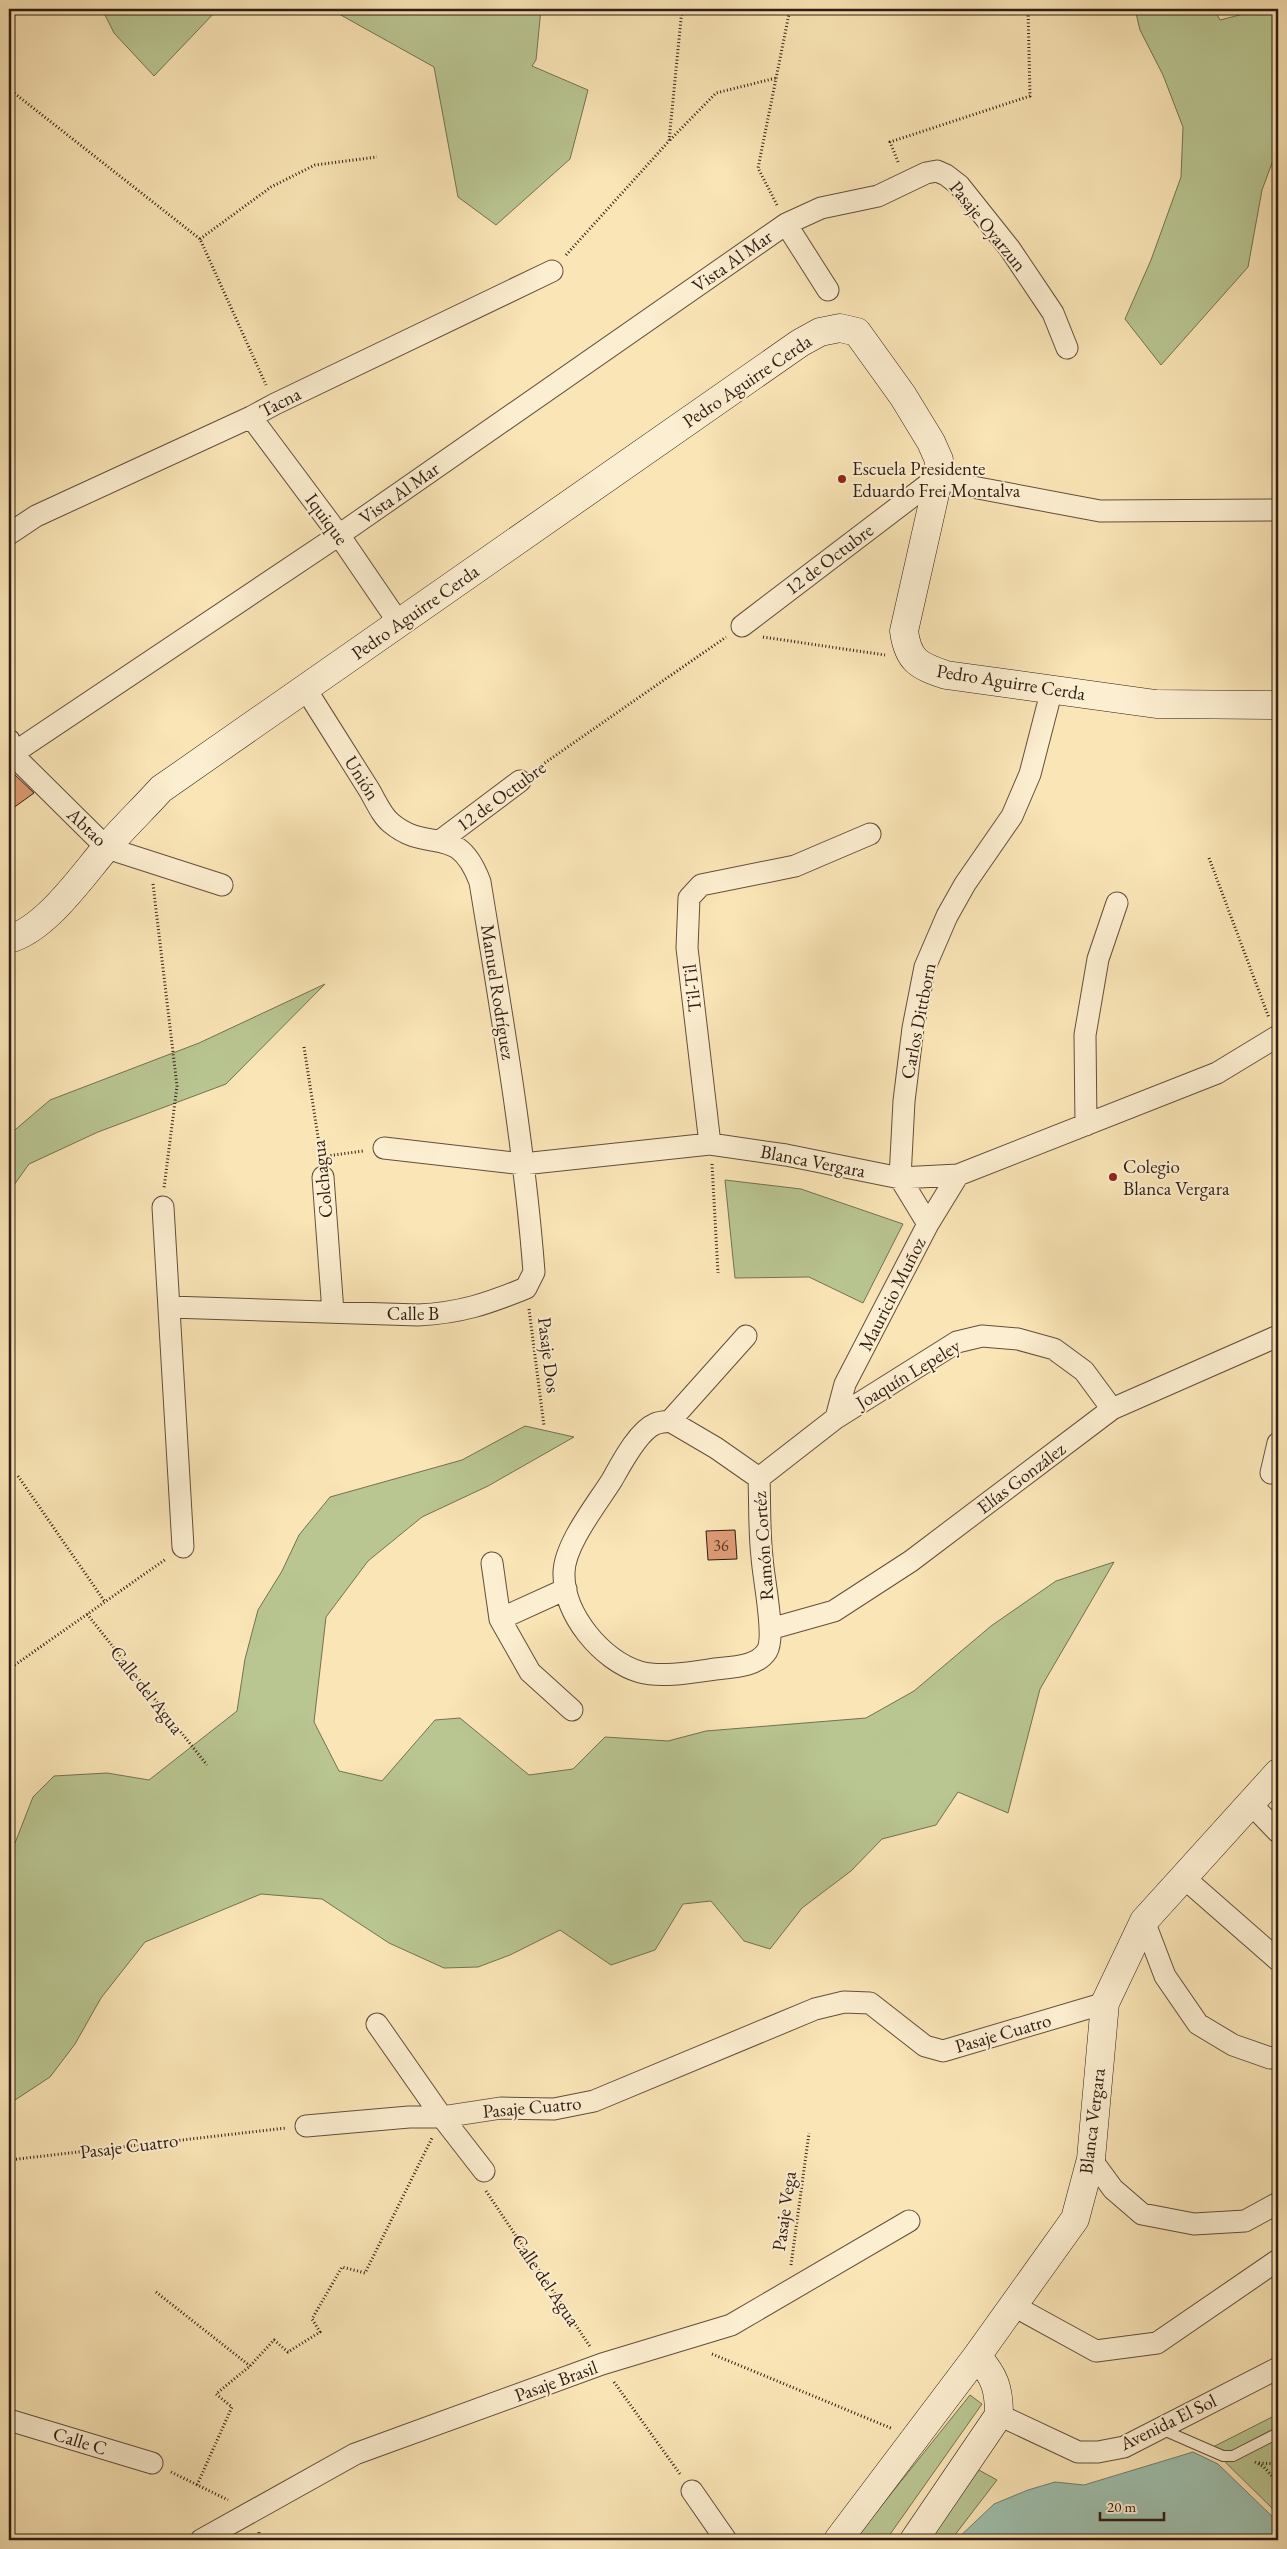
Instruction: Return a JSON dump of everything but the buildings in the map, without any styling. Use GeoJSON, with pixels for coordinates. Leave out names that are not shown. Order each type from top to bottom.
{"type":"FeatureCollection","features":[{"type":"Feature","properties":{"kind":"street","name":"Pasaje Oyarzun"},"geometry":{"type":"LineString","coordinates":[[786,224],[821,208],[878,196],[926,174],[937,171],[959,185],[1010,249],[1053,313],[1067,348]]}},
{"type":"Feature","properties":{"kind":"street"},"geometry":{"type":"LineString","coordinates":[[786,224],[828,290]]}},
{"type":"Feature","properties":{"kind":"street","name":"Vista Al Mar"},"geometry":{"type":"LineString","coordinates":[[10,750],[339,535],[786,224]]}},
{"type":"Feature","properties":{"kind":"street","name":"Tacna"},"geometry":{"type":"LineString","coordinates":[[9,534],[36,516],[251,417],[552,271]]}},
{"type":"Feature","properties":{"kind":"street","name":"Pedro Aguirre Cerda"},"geometry":{"type":"LineString","coordinates":[[9,939],[38,921],[72,892],[106,848],[161,789],[820,332],[840,328],[857,332],[903,396],[931,442],[939,460],[939,476],[904,631],[906,645],[913,659],[926,668],[946,675],[1156,704],[1278,705]]}},
{"type":"Feature","properties":{"kind":"street","name":"Iquique"},"geometry":{"type":"LineString","coordinates":[[251,417],[339,535],[399,623]]}},
{"type":"Feature","properties":{"kind":"street"},"geometry":{"type":"LineString","coordinates":[[939,476],[962,485],[1100,511],[1278,510]]}},
{"type":"Feature","properties":{"kind":"street","name":"12 de Octubre"},"geometry":{"type":"LineString","coordinates":[[742,626],[939,476]]}},
{"type":"Feature","properties":{"kind":"street","name":"Unión"},"geometry":{"type":"LineString","coordinates":[[305,688],[389,822],[417,837],[440,841]]}},
{"type":"Feature","properties":{"kind":"street","name":"Carlos Dittborn"},"geometry":{"type":"LineString","coordinates":[[900,1178],[904,1101],[913,1028],[925,967],[947,916],[965,884],[1012,816],[1030,774],[1052,690]]}},
{"type":"Feature","properties":{"kind":"street","name":"Abtao"},"geometry":{"type":"LineString","coordinates":[[10,750],[106,848],[222,885]]}},
{"type":"Feature","properties":{"kind":"street","name":"12 de Octubre"},"geometry":{"type":"LineString","coordinates":[[440,841],[520,781]]}},
{"type":"Feature","properties":{"kind":"street","name":"Til-Til"},"geometry":{"type":"LineString","coordinates":[[710,1144],[687,948],[690,898],[701,885],[795,866],[870,834]]}},
{"type":"Feature","properties":{"kind":"street","name":"Manuel Rodríguez"},"geometry":{"type":"LineString","coordinates":[[440,841],[460,848],[473,862],[480,882],[523,1164]]}},
{"type":"Feature","properties":{"kind":"street"},"geometry":{"type":"LineString","coordinates":[[1086,1126],[1085,1035],[1098,959],[1117,903]]}},
{"type":"Feature","properties":{"kind":"street","name":"Blanca Vergara"},"geometry":{"type":"LineString","coordinates":[[384,1148],[523,1164],[710,1144],[786,1155],[900,1178],[958,1175],[1217,1073],[1277,1036]]}},
{"type":"Feature","properties":{"kind":"street"},"geometry":{"type":"LineString","coordinates":[[523,1164],[534,1272],[526,1288]]}},
{"type":"Feature","properties":{"kind":"street","name":"Colchagua"},"geometry":{"type":"LineString","coordinates":[[322,1167],[333,1312]]}},
{"type":"Feature","properties":{"kind":"street","name":"Mauricio Muñoz"},"geometry":{"type":"LineString","coordinates":[[836,1418],[846,1384],[928,1224],[958,1175]]}},
{"type":"Feature","properties":{"kind":"street"},"geometry":{"type":"LineString","coordinates":[[900,1178],[928,1224]]}},
{"type":"Feature","properties":{"kind":"street"},"geometry":{"type":"LineString","coordinates":[[163,1208],[183,1547]]}},
{"type":"Feature","properties":{"kind":"street","name":"Calle B"},"geometry":{"type":"LineString","coordinates":[[170,1307],[418,1315],[451,1313],[493,1301],[526,1288]]}},
{"type":"Feature","properties":{"kind":"street"},"geometry":{"type":"LineString","coordinates":[[670,1421],[746,1336]]}},
{"type":"Feature","properties":{"kind":"street","name":"Joaquín Lepeley"},"geometry":{"type":"LineString","coordinates":[[759,1478],[836,1418],[957,1342],[982,1336],[1018,1339],[1054,1349],[1084,1371],[1112,1409]]}},
{"type":"Feature","properties":{"kind":"street","name":"Elías González"},"geometry":{"type":"LineString","coordinates":[[770,1629],[834,1611],[911,1561],[1112,1409],[1278,1336]]}},
{"type":"Feature","properties":{"kind":"street","name":"Ramón Cortéz"},"geometry":{"type":"LineString","coordinates":[[670,1421],[716,1448],[759,1478],[761,1556],[770,1629],[768,1650],[759,1659],[747,1665],[674,1674],[641,1672],[611,1658],[590,1639],[575,1614],[566,1589],[564,1572],[570,1549],[624,1459],[647,1429],[657,1422],[670,1421]]}},
{"type":"Feature","properties":{"kind":"street"},"geometry":{"type":"LineString","coordinates":[[1271,1473],[1278,1443]]}},
{"type":"Feature","properties":{"kind":"street"},"geometry":{"type":"LineString","coordinates":[[492,1563],[500,1619],[530,1672],[572,1710]]}},
{"type":"Feature","properties":{"kind":"street"},"geometry":{"type":"LineString","coordinates":[[500,1619],[566,1589]]}},
{"type":"Feature","properties":{"kind":"street","name":"Blanca Vergara"},"geometry":{"type":"LineString","coordinates":[[838,2540],[977,2356],[1076,2220],[1091,2159],[1105,2003],[1144,1921],[1182,1876],[1252,1805],[1278,1773]]}},
{"type":"Feature","properties":{"kind":"street"},"geometry":{"type":"LineString","coordinates":[[1252,1805],[1278,1832]]}},
{"type":"Feature","properties":{"kind":"street"},"geometry":{"type":"LineString","coordinates":[[1182,1876],[1278,1960]]}},
{"type":"Feature","properties":{"kind":"street"},"geometry":{"type":"LineString","coordinates":[[1144,1921],[1165,1976],[1198,2024],[1233,2045],[1270,2058],[1278,2058]]}},
{"type":"Feature","properties":{"kind":"street","name":"Pasaje Cuatro"},"geometry":{"type":"LineString","coordinates":[[306,2126],[409,2117],[442,2117],[501,2108],[554,2109],[594,2102],[815,2009],[844,2002],[870,2003],[925,2046],[943,2051],[1105,2003]]}},
{"type":"Feature","properties":{"kind":"street"},"geometry":{"type":"LineString","coordinates":[[378,2024],[442,2117],[484,2171]]}},
{"type":"Feature","properties":{"kind":"street"},"geometry":{"type":"LineString","coordinates":[[1091,2159],[1113,2189],[1142,2214],[1194,2224],[1245,2221],[1278,2204]]}},
{"type":"Feature","properties":{"kind":"street","name":"Pasaje Brasil"},"geometry":{"type":"LineString","coordinates":[[201,2540],[355,2454],[602,2364],[731,2325],[909,2221]]}},
{"type":"Feature","properties":{"kind":"street"},"geometry":{"type":"LineString","coordinates":[[1014,2306],[1096,2350],[1157,2343],[1278,2260]]}},
{"type":"Feature","properties":{"kind":"street"},"geometry":{"type":"LineString","coordinates":[[914,2540],[999,2415],[999,2396],[993,2374],[977,2356]]}},
{"type":"Feature","properties":{"kind":"street","name":"Avenida El Sol"},"geometry":{"type":"LineString","coordinates":[[999,2415],[1078,2452],[1098,2452],[1124,2447],[1278,2368]]}},
{"type":"Feature","properties":{"kind":"street","name":"Calle C"},"geometry":{"type":"LineString","coordinates":[[9,2420],[152,2463]]}},
{"type":"Feature","properties":{"kind":"street"},"geometry":{"type":"LineString","coordinates":[[692,2491],[726,2540]]}},
{"type":"Feature","properties":{"kind":"lane"},"geometry":{"type":"LineString","coordinates":[[1160,2428],[1222,2456],[1233,2456],[1278,2433]]}},
{"type":"Feature","properties":{"kind":"path"},"geometry":{"type":"LineString","coordinates":[[670,141],[682,9]]}},
{"type":"Feature","properties":{"kind":"path"},"geometry":{"type":"LineString","coordinates":[[786,224],[758,168],[790,9]]}},
{"type":"Feature","properties":{"kind":"path"},"geometry":{"type":"LineString","coordinates":[[907,184],[890,142],[1030,96],[1028,9]]}},
{"type":"Feature","properties":{"kind":"path"},"geometry":{"type":"LineString","coordinates":[[552,271],[716,93],[776,78]]}},
{"type":"Feature","properties":{"kind":"path"},"geometry":{"type":"LineString","coordinates":[[9,89],[200,239],[275,404]]}},
{"type":"Feature","properties":{"kind":"path"},"geometry":{"type":"LineString","coordinates":[[200,239],[271,187],[315,165],[377,157]]}},
{"type":"Feature","properties":{"kind":"path"},"geometry":{"type":"LineString","coordinates":[[742,626],[752,635],[913,659]]}},
{"type":"Feature","properties":{"kind":"path","name":"12 de Octubre"},"geometry":{"type":"LineString","coordinates":[[520,781],[742,626]]}},
{"type":"Feature","properties":{"kind":"path"},"geometry":{"type":"LineString","coordinates":[[1209,858],[1277,1036]]}},
{"type":"Feature","properties":{"kind":"path"},"geometry":{"type":"LineString","coordinates":[[150,861],[177,1086],[164,1176],[163,1208]]}},
{"type":"Feature","properties":{"kind":"path","name":"Colchagua"},"geometry":{"type":"LineString","coordinates":[[304,1048],[322,1167]]}},
{"type":"Feature","properties":{"kind":"path"},"geometry":{"type":"LineString","coordinates":[[710,1144],[718,1273]]}},
{"type":"Feature","properties":{"kind":"path"},"geometry":{"type":"LineString","coordinates":[[322,1167],[384,1148]]}},
{"type":"Feature","properties":{"kind":"path","name":"Pasaje Dos"},"geometry":{"type":"LineString","coordinates":[[526,1288],[544,1426]]}},
{"type":"Feature","properties":{"kind":"path"},"geometry":{"type":"LineString","coordinates":[[18,1476],[105,1602]]}},
{"type":"Feature","properties":{"kind":"path"},"geometry":{"type":"LineString","coordinates":[[9,1669],[183,1547]]}},
{"type":"Feature","properties":{"kind":"path","name":"Calle del Agua"},"geometry":{"type":"LineString","coordinates":[[87,1614],[207,1765]]}},
{"type":"Feature","properties":{"kind":"path"},"geometry":{"type":"LineString","coordinates":[[197,2485],[232,2407],[216,2394],[250,2366],[274,2340],[288,2352],[320,2332],[312,2319],[342,2267],[365,2273],[442,2117]]}},
{"type":"Feature","properties":{"kind":"path","name":"Pasaje Cuatro"},"geometry":{"type":"LineString","coordinates":[[9,2160],[306,2126]]}},
{"type":"Feature","properties":{"kind":"path","name":"Pasaje Vega"},"geometry":{"type":"LineString","coordinates":[[787,2293],[809,2133]]}},
{"type":"Feature","properties":{"kind":"path","name":"Calle del Agua"},"geometry":{"type":"LineString","coordinates":[[484,2171],[477,2177],[602,2364],[692,2491]]}},
{"type":"Feature","properties":{"kind":"path"},"geometry":{"type":"LineString","coordinates":[[156,2292],[250,2366]]}},
{"type":"Feature","properties":{"kind":"path"},"geometry":{"type":"LineString","coordinates":[[678,2340],[914,2438]]}},
{"type":"Feature","properties":{"kind":"path"},"geometry":{"type":"LineString","coordinates":[[1233,2456],[1264,2467],[1278,2484]]}},
{"type":"Feature","properties":{"kind":"path"},"geometry":{"type":"LineString","coordinates":[[152,2463],[252,2512]]}},
{"type":"Feature","properties":{"kind":"path"},"geometry":{"type":"LineString","coordinates":[[1256,2463],[1278,2464]]}},
{"type":"Feature","properties":{"kind":"green space"},"geometry":{"type":"Polygon","coordinates":[[[102,9],[218,9],[154,76],[114,33],[102,9]]]}},
{"type":"Feature","properties":{"kind":"green space"},"geometry":{"type":"Polygon","coordinates":[[[330,9],[541,9],[536,60],[532,66],[588,90],[570,159],[496,225],[458,197],[434,67],[330,9]]]}},
{"type":"Feature","properties":{"kind":"green space"},"geometry":{"type":"Polygon","coordinates":[[[1135,9],[1214,9],[1220,20],[1263,9],[1278,9],[1278,147],[1262,190],[1248,267],[1161,365],[1125,319],[1151,260],[1181,177],[1183,127],[1163,75],[1140,30],[1135,9]]]}},
{"type":"Feature","properties":{"kind":"green space"},"geometry":{"type":"Polygon","coordinates":[[[325,984],[226,1084],[98,1132],[29,1164],[9,1192],[9,1135],[50,1100],[199,1043],[325,984]]]}},
{"type":"Feature","properties":{"kind":"green space"},"geometry":{"type":"Polygon","coordinates":[[[725,1180],[801,1189],[903,1224],[863,1303],[809,1277],[735,1278],[725,1180]]]}},
{"type":"Feature","properties":{"kind":"green space"},"geometry":{"type":"Polygon","coordinates":[[[525,1426],[574,1437],[488,1486],[422,1517],[368,1561],[326,1617],[314,1722],[339,1771],[382,1781],[435,1720],[460,1718],[529,1775],[573,1769],[605,1737],[668,1741],[706,1731],[866,1718],[914,1691],[991,1626],[1056,1581],[1114,1562],[1040,1689],[1008,1813],[958,1792],[936,1825],[882,1839],[851,1871],[802,1908],[770,1949],[744,1941],[711,1901],[683,1904],[655,1950],[611,1965],[560,1930],[510,1955],[478,1967],[444,1968],[389,1943],[322,1899],[261,1894],[145,1942],[101,1998],[75,2044],[50,2077],[9,2104],[9,1848],[15,1843],[33,1797],[54,1776],[107,1773],[149,1780],[237,1711],[245,1659],[258,1610],[282,1571],[299,1535],[330,1497],[462,1460],[525,1426]]]}},
{"type":"Feature","properties":{"kind":"green space"},"geometry":{"type":"Polygon","coordinates":[[[970,2395],[982,2404],[886,2540],[854,2540],[970,2395]]]}},
{"type":"Feature","properties":{"kind":"green space"},"geometry":{"type":"Polygon","coordinates":[[[1278,2414],[1278,2514],[1211,2448],[1278,2414]]]}},
{"type":"Feature","properties":{"kind":"green space"},"geometry":{"type":"Polygon","coordinates":[[[977,2469],[997,2480],[951,2540],[929,2540],[977,2469]]]}},
{"type":"Feature","properties":{"kind":"shaded area"},"geometry":{"type":"Polygon","coordinates":[[[1193,2452],[1218,2464],[1278,2522],[1278,2540],[956,2540],[994,2504],[1028,2490],[1055,2482],[1084,2485],[1193,2452]]]}},
{"type":"Feature","properties":{"kind":"place","name":"Escuela Presidente Eduardo Frei Montalva"},"geometry":{"type":"Point","coordinates":[842,479]}},
{"type":"Feature","properties":{"kind":"place","name":"Colegio Blanca Vergara"},"geometry":{"type":"Point","coordinates":[1113,1177]}}]}
